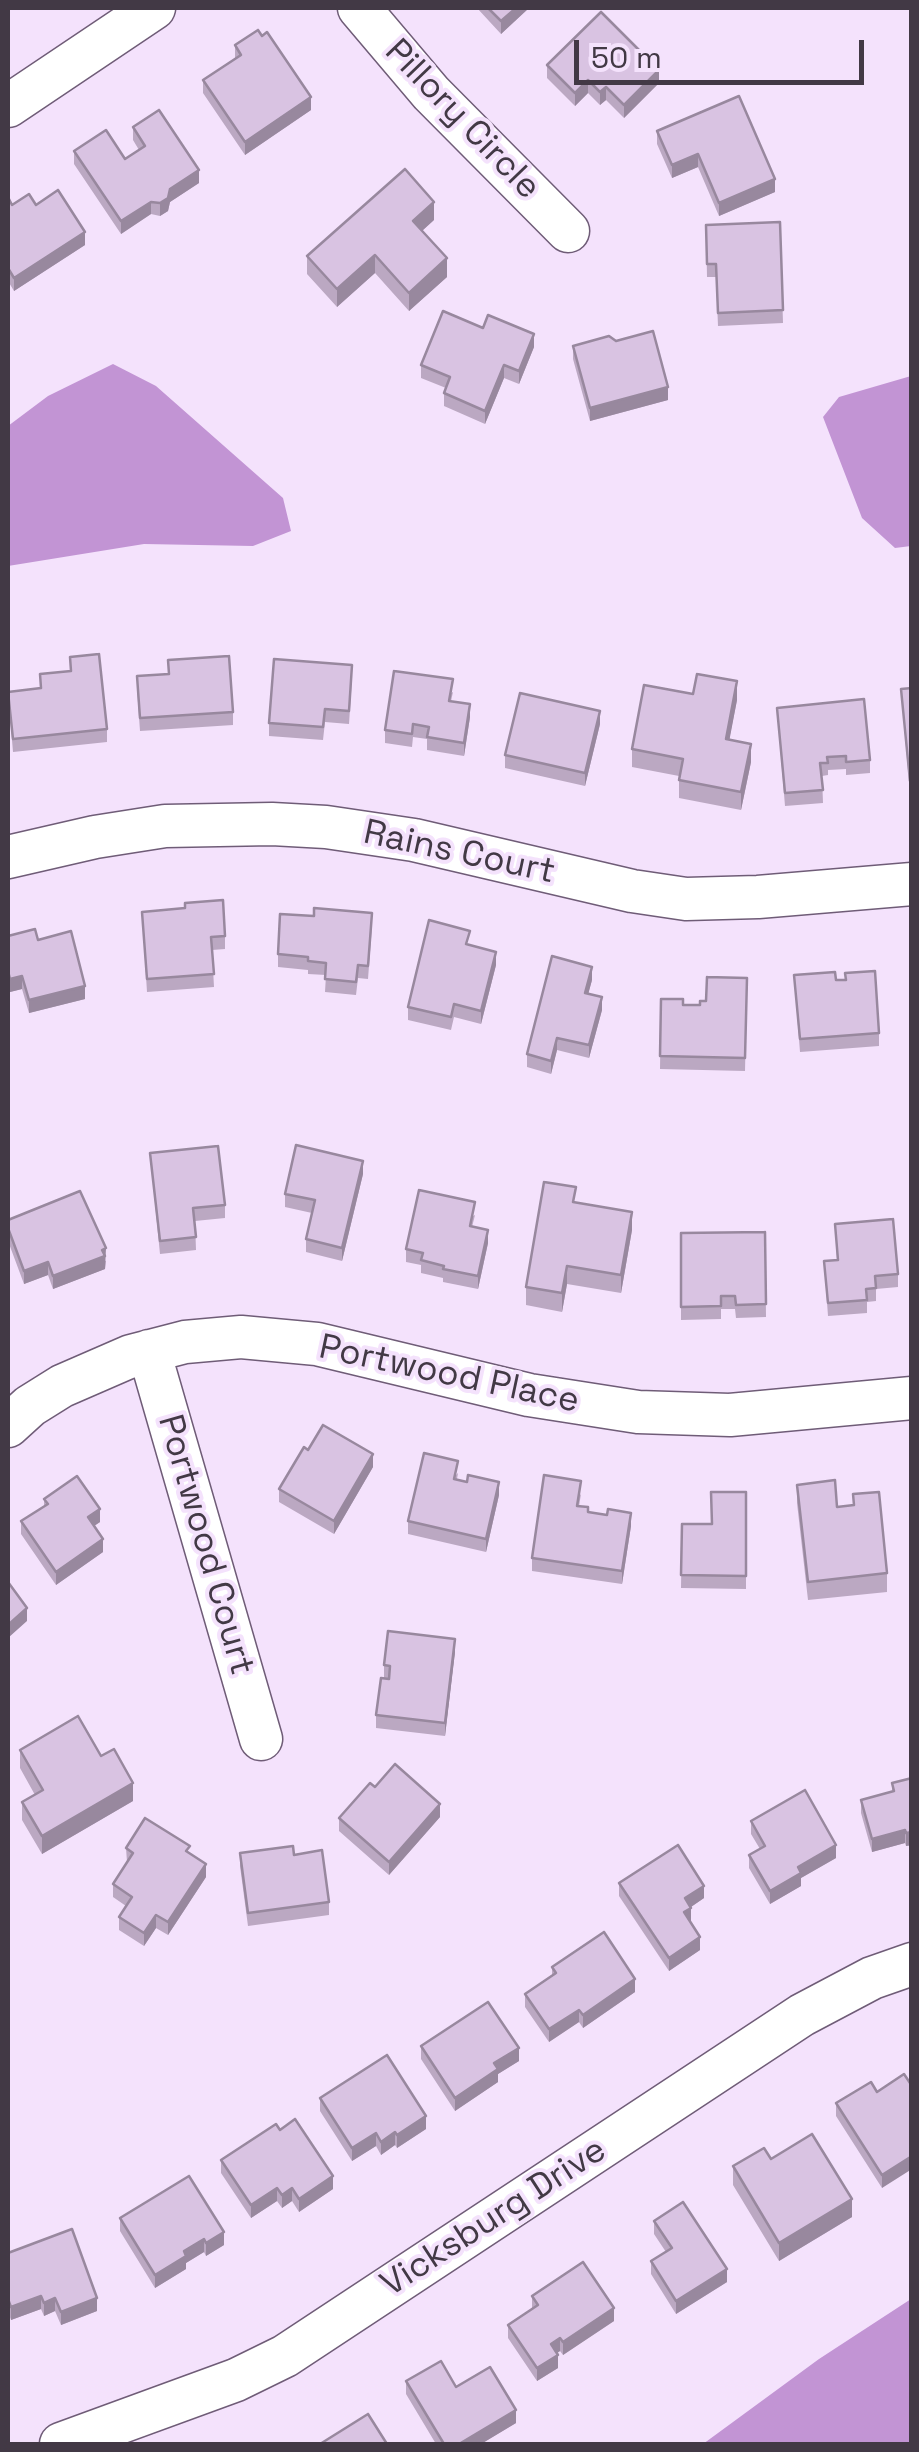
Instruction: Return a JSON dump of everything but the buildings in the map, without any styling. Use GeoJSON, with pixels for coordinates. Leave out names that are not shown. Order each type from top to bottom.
{"type":"FeatureCollection","features":[{"type":"Feature","properties":{"kind":"street"},"geometry":{"type":"LineString","coordinates":[[8,106],[154,8]]}},
{"type":"Feature","properties":{"kind":"street","name":"Pillory Circle"},"geometry":{"type":"LineString","coordinates":[[359,8],[431,94],[568,230]]}},
{"type":"Feature","properties":{"kind":"street","name":"Rains Court"},"geometry":{"type":"LineString","coordinates":[[8,857],[165,826],[272,824],[326,827],[414,840],[632,891],[686,898],[758,897],[912,884]]}},
{"type":"Feature","properties":{"kind":"street","name":"Portwood Place"},"geometry":{"type":"LineString","coordinates":[[8,1426],[62,1386],[149,1351],[185,1342],[242,1337],[299,1342],[529,1395],[638,1412],[748,1414],[912,1398]]}},
{"type":"Feature","properties":{"kind":"street","name":"Portwood Court"},"geometry":{"type":"LineString","coordinates":[[149,1351],[261,1739]]}},
{"type":"Feature","properties":{"kind":"street","name":"Vicksburg Drive"},"geometry":{"type":"LineString","coordinates":[[61,2444],[236,2380],[285,2356],[802,2015],[872,1978],[912,1964]]}},
{"type":"Feature","properties":{"kind":"shaded area"},"geometry":{"type":"Polygon","coordinates":[[[113,364],[156,386],[283,498],[291,531],[253,546],[144,544],[8,566],[8,426],[48,396],[113,364]]]}},
{"type":"Feature","properties":{"kind":"shaded area"},"geometry":{"type":"Polygon","coordinates":[[[911,376],[911,546],[895,548],[862,518],[823,417],[839,397],[911,376]]]}},
{"type":"Feature","properties":{"kind":"shaded area"},"geometry":{"type":"Polygon","coordinates":[[[911,2299],[911,2444],[703,2444],[819,2359],[911,2299]]]}}]}
